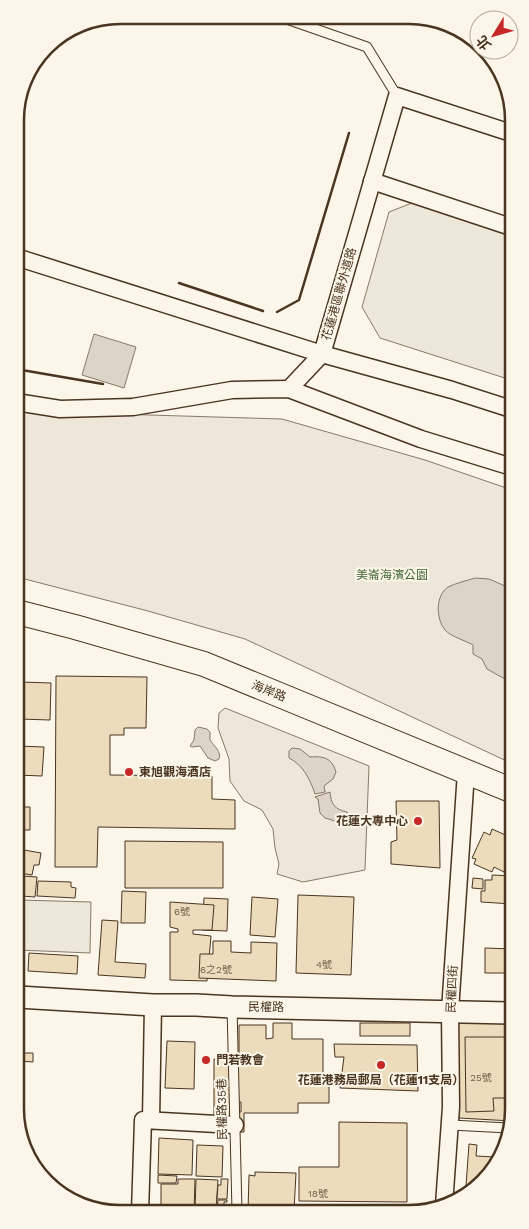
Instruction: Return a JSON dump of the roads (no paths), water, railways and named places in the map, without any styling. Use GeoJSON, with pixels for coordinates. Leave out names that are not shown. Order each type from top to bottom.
{"type":"FeatureCollection","features":[{"type":"Feature","properties":{"kind":"main road","name":"海岸路"},"geometry":{"type":"LineString","coordinates":[[24,614],[204,664],[505,788]]}},
{"type":"Feature","properties":{"kind":"street"},"geometry":{"type":"LineString","coordinates":[[397,96],[505,131]]}},
{"type":"Feature","properties":{"kind":"street","name":"花蓮港區聯外道路"},"geometry":{"type":"LineString","coordinates":[[290,389],[322,354],[397,96]]}},
{"type":"Feature","properties":{"kind":"street"},"geometry":{"type":"LineString","coordinates":[[372,182],[505,225]]}},
{"type":"Feature","properties":{"kind":"street"},"geometry":{"type":"LineString","coordinates":[[24,260],[322,354],[505,407]]}},
{"type":"Feature","properties":{"kind":"street"},"geometry":{"type":"LineString","coordinates":[[24,403],[60,410],[133,407],[232,390],[290,389],[421,439],[505,465]]}},
{"type":"Feature","properties":{"kind":"street","name":"民權四街"},"geometry":{"type":"LineString","coordinates":[[445,1198],[450,1125],[450,1011],[466,772]]}},
{"type":"Feature","properties":{"kind":"street","name":"民權路"},"geometry":{"type":"LineString","coordinates":[[24,997],[153,1005],[505,1013]]}},
{"type":"Feature","properties":{"kind":"street"},"geometry":{"type":"LineString","coordinates":[[151,1120],[153,1005]]}},
{"type":"Feature","properties":{"kind":"street"},"geometry":{"type":"LineString","coordinates":[[140,1205],[143,1120],[235,1125]]}},
{"type":"Feature","properties":{"kind":"lane"},"geometry":{"type":"LineString","coordinates":[[300,24],[367,48],[397,96]]}},
{"type":"Feature","properties":{"kind":"lane","name":"民權路35巷"},"geometry":{"type":"LineString","coordinates":[[232,1007],[237,1205]]}},
{"type":"Feature","properties":{"kind":"lane"},"geometry":{"type":"LineString","coordinates":[[450,1125],[503,1128]]}},
{"type":"Feature","properties":{"kind":"place","name":"東旭觀海酒店"},"geometry":{"type":"Point","coordinates":[129,772]}},
{"type":"Feature","properties":{"kind":"place","name":"花蓮大專中心"},"geometry":{"type":"Point","coordinates":[418,821]}},
{"type":"Feature","properties":{"kind":"place","name":"門若教會"},"geometry":{"type":"Point","coordinates":[206,1060]}},
{"type":"Feature","properties":{"kind":"place","name":"花蓮港務局郵局（花蓮11支局）"},"geometry":{"type":"Point","coordinates":[381,1065]}},
{"type":"Feature","properties":{"kind":"park label","name":"美崙海濱公園"},"geometry":{"type":"Point","coordinates":[392,575]}}]}
